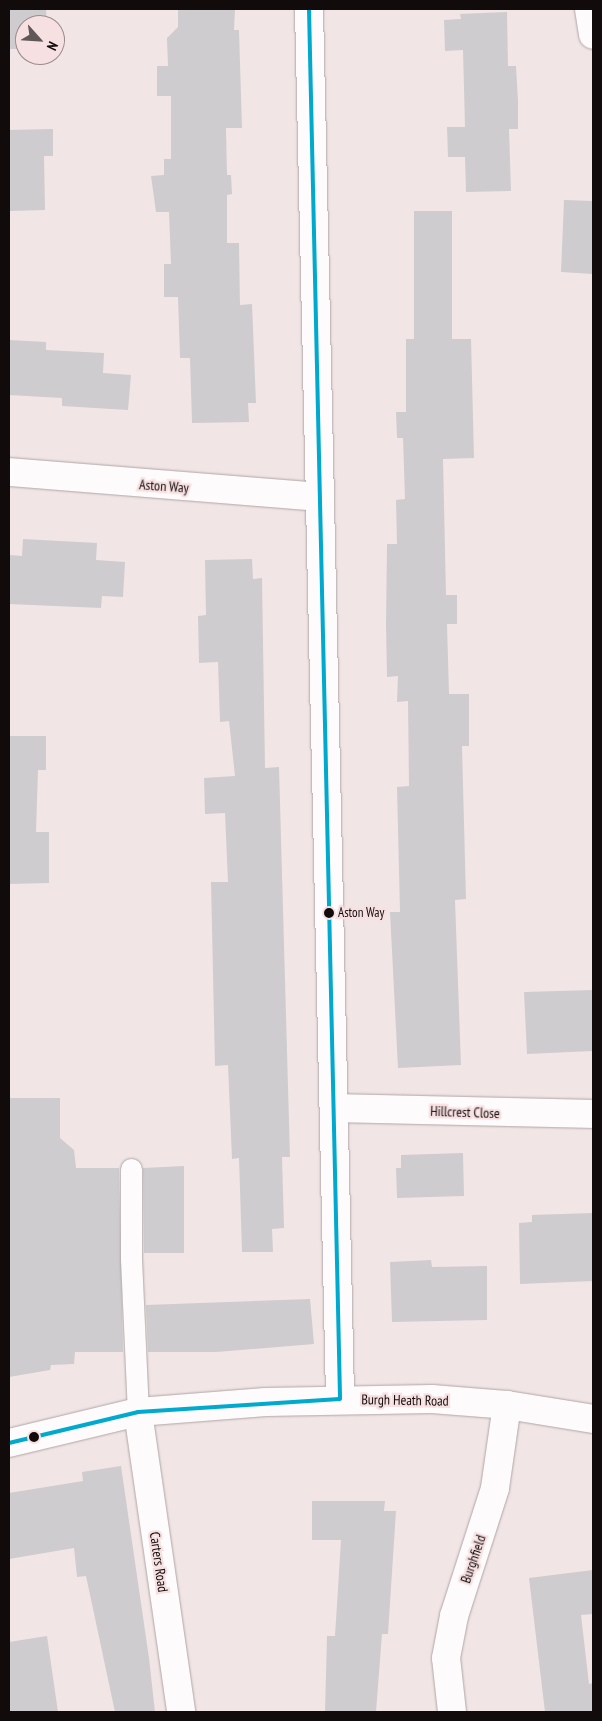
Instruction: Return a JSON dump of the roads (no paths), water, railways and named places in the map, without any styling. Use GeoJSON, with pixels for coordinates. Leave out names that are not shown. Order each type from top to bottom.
{"type":"FeatureCollection","features":[{"type":"Feature","properties":{"kind":"street"},"geometry":{"type":"LineString","coordinates":[[309,9],[319,497],[336,1108],[340,1399]]}},
{"type":"Feature","properties":{"kind":"street"},"geometry":{"type":"LineString","coordinates":[[589,9],[593,36]]}},
{"type":"Feature","properties":{"kind":"street","name":"Aston Way"},"geometry":{"type":"LineString","coordinates":[[9,472],[319,497]]}},
{"type":"Feature","properties":{"kind":"street","name":"Hillcrest Close"},"geometry":{"type":"LineString","coordinates":[[336,1108],[593,1114]]}},
{"type":"Feature","properties":{"kind":"street","name":"Burgh Heath Road"},"geometry":{"type":"LineString","coordinates":[[9,1443],[138,1412],[340,1399],[507,1405],[593,1419]]}},
{"type":"Feature","properties":{"kind":"street","name":"Burghfield"},"geometry":{"type":"LineString","coordinates":[[452,1712],[446,1658],[454,1616],[495,1488],[507,1405]]}},
{"type":"Feature","properties":{"kind":"street","name":"Carters Road"},"geometry":{"type":"LineString","coordinates":[[138,1412],[181,1712]]}},
{"type":"Feature","properties":{"kind":"lane"},"geometry":{"type":"LineString","coordinates":[[131,1169],[130,1259],[138,1412]]}},
{"type":"Feature","properties":{"kind":"place","name":"Aston Way"},"geometry":{"type":"Point","coordinates":[329,913]}}]}
